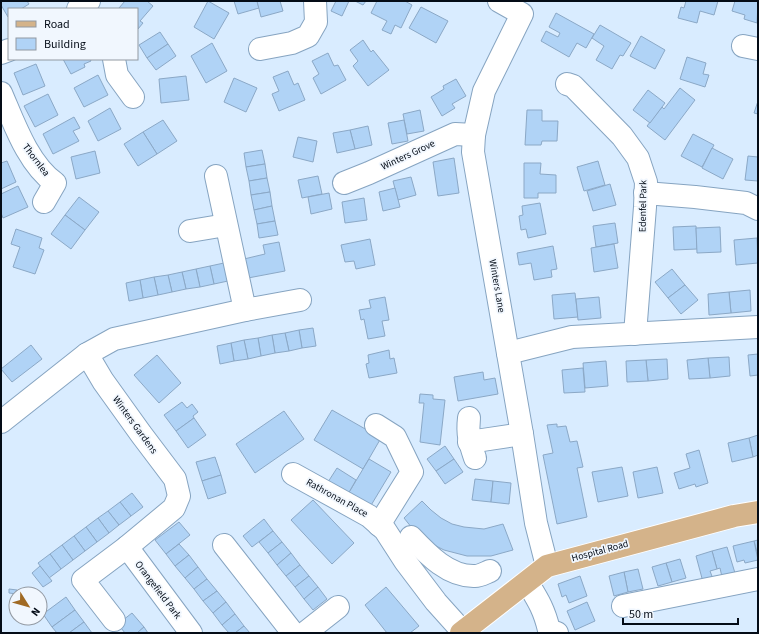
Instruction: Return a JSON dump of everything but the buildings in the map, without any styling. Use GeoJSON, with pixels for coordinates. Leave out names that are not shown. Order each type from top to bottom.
{"type":"FeatureCollection","features":[{"type":"Feature","properties":{"kind":"main road","name":"Hospital Road"},"geometry":{"type":"LineString","coordinates":[[462,632],[547,566],[727,518],[758,512]]}},
{"type":"Feature","properties":{"kind":"street"},"geometry":{"type":"LineString","coordinates":[[260,49],[292,43],[308,36],[316,22],[315,1]]}},
{"type":"Feature","properties":{"kind":"street","name":"Winters Lane"},"geometry":{"type":"LineString","coordinates":[[499,1],[522,14],[484,90],[474,135],[473,152],[536,523],[547,566]]}},
{"type":"Feature","properties":{"kind":"street"},"geometry":{"type":"LineString","coordinates":[[114,60],[117,76],[133,97]]}},
{"type":"Feature","properties":{"kind":"street","name":"Edenfel Park"},"geometry":{"type":"LineString","coordinates":[[567,84],[573,86],[622,136],[638,158],[646,182],[635,334]]}},
{"type":"Feature","properties":{"kind":"street","name":"Thornlea"},"geometry":{"type":"LineString","coordinates":[[1,93],[24,145],[47,177],[55,183],[44,202]]}},
{"type":"Feature","properties":{"kind":"street","name":"Winters Grove"},"geometry":{"type":"LineString","coordinates":[[344,183],[455,134],[474,135]]}},
{"type":"Feature","properties":{"kind":"street"},"geometry":{"type":"LineString","coordinates":[[216,176],[245,310]]}},
{"type":"Feature","properties":{"kind":"street"},"geometry":{"type":"LineString","coordinates":[[645,193],[695,197],[746,204],[758,209]]}},
{"type":"Feature","properties":{"kind":"street"},"geometry":{"type":"LineString","coordinates":[[190,231],[226,226]]}},
{"type":"Feature","properties":{"kind":"street"},"geometry":{"type":"LineString","coordinates":[[1,422],[86,354],[114,339],[245,310],[300,300]]}},
{"type":"Feature","properties":{"kind":"street"},"geometry":{"type":"LineString","coordinates":[[508,353],[572,337],[758,327]]}},
{"type":"Feature","properties":{"kind":"street","name":"Winters Gardens"},"geometry":{"type":"LineString","coordinates":[[86,354],[103,381],[175,479],[179,496],[174,508],[126,547]]}},
{"type":"Feature","properties":{"kind":"street"},"geometry":{"type":"LineString","coordinates":[[470,418],[468,431],[472,450],[522,434]]}},
{"type":"Feature","properties":{"kind":"street"},"geometry":{"type":"LineString","coordinates":[[376,425],[395,438],[412,472],[379,525]]}},
{"type":"Feature","properties":{"kind":"street","name":"Rathronan Place"},"geometry":{"type":"LineString","coordinates":[[293,474],[369,516],[385,530],[405,561],[436,602],[462,632]]}},
{"type":"Feature","properties":{"kind":"street"},"geometry":{"type":"LineString","coordinates":[[411,537],[430,557],[458,575],[476,576],[490,571]]}},
{"type":"Feature","properties":{"kind":"street"},"geometry":{"type":"LineString","coordinates":[[224,545],[293,633]]}},
{"type":"Feature","properties":{"kind":"street"},"geometry":{"type":"LineString","coordinates":[[114,620],[83,580],[126,547]]}},
{"type":"Feature","properties":{"kind":"street","name":"Orangefield Park"},"geometry":{"type":"LineString","coordinates":[[126,547],[191,633]]}},
{"type":"Feature","properties":{"kind":"street"},"geometry":{"type":"LineString","coordinates":[[424,586],[441,564]]}},
{"type":"Feature","properties":{"kind":"street"},"geometry":{"type":"LineString","coordinates":[[623,606],[758,580]]}},
{"type":"Feature","properties":{"kind":"street"},"geometry":{"type":"LineString","coordinates":[[527,582],[541,604],[549,630],[557,633]]}},
{"type":"Feature","properties":{"kind":"street"},"geometry":{"type":"LineString","coordinates":[[304,633],[338,607]]}}]}
